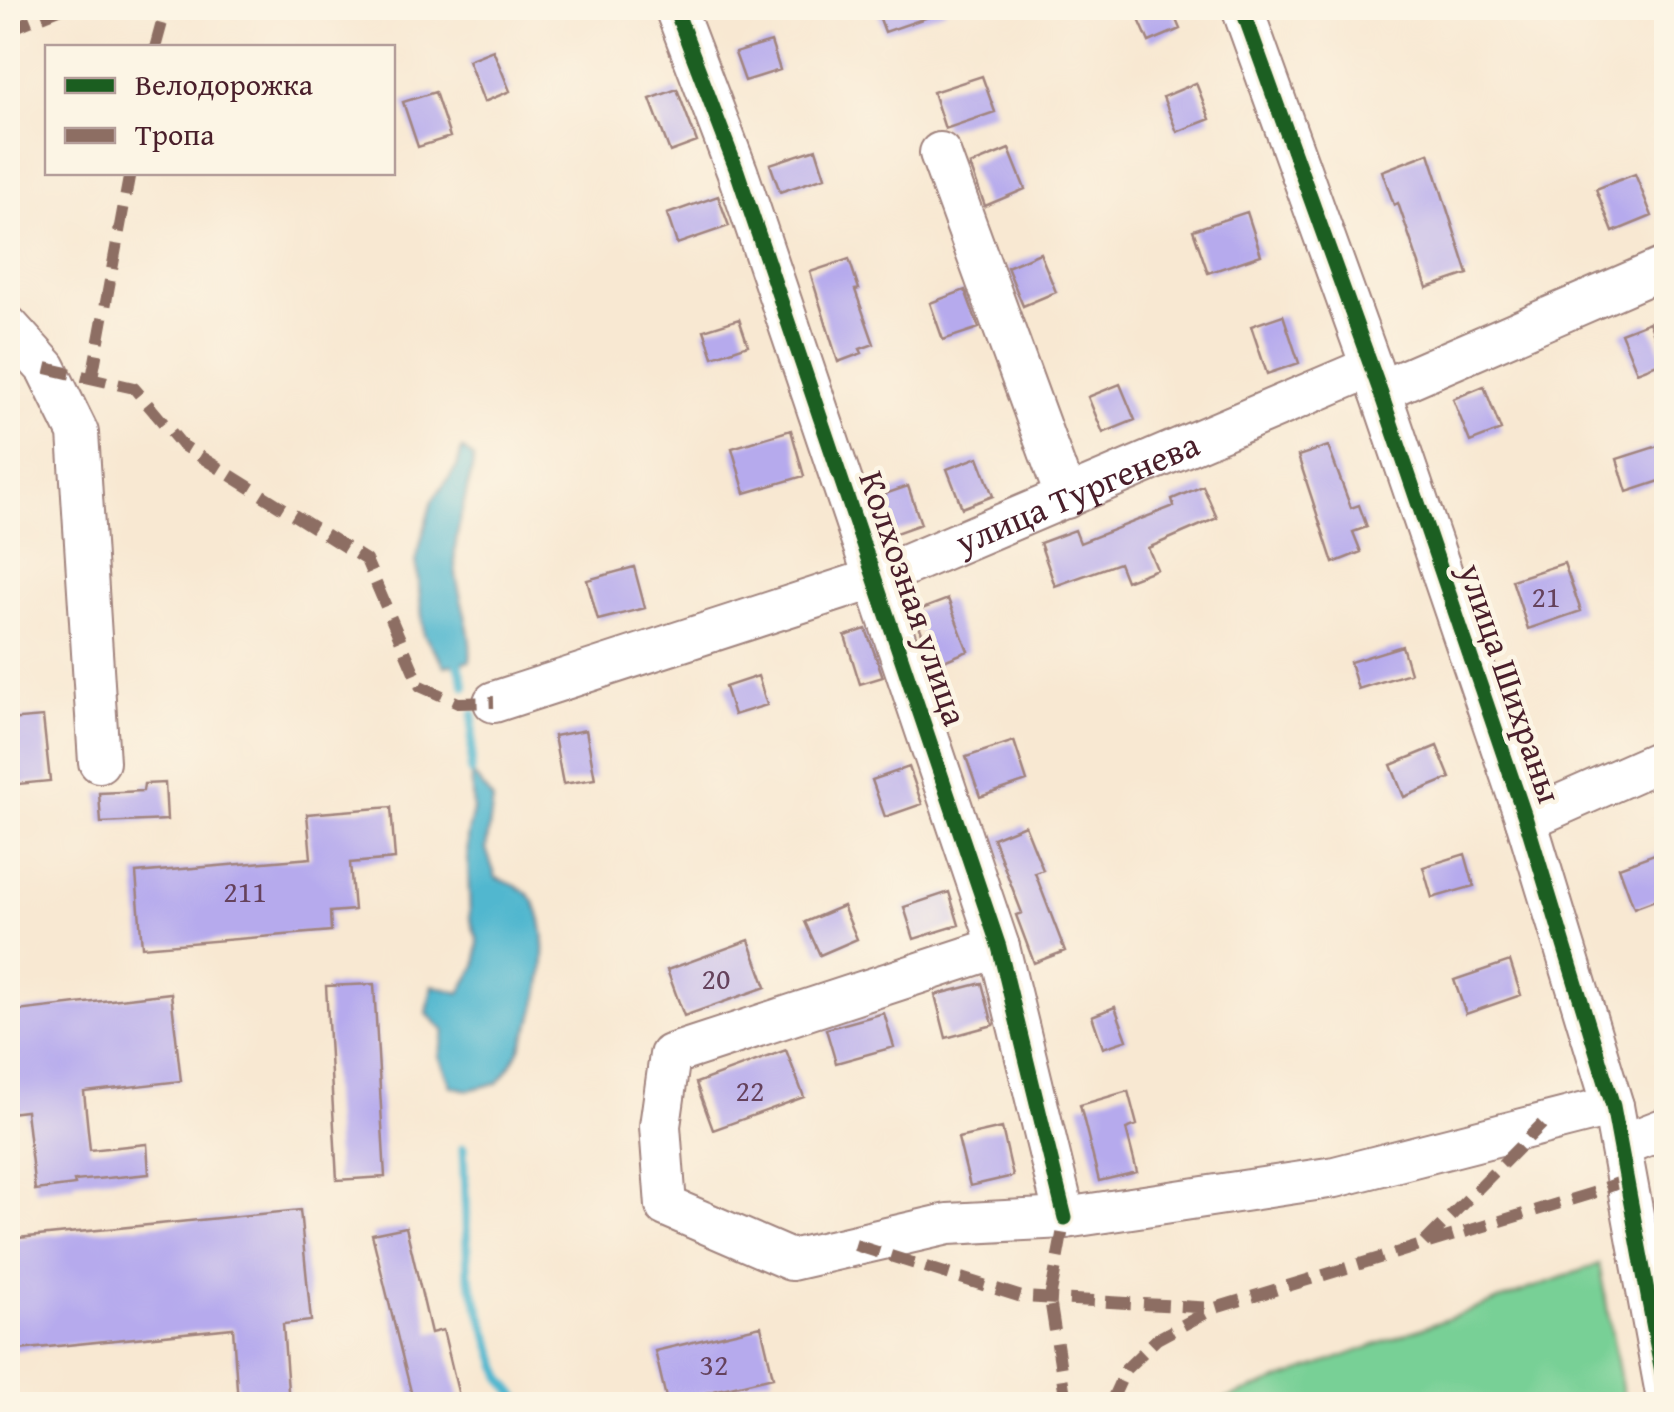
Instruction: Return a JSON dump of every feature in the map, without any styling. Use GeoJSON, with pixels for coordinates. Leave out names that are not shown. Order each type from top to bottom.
{"type":"FeatureCollection","features":[{"type":"Feature","properties":{"kind":"street","name":"Колхозная улица"},"geometry":{"type":"LineString","coordinates":[[675,8],[737,172],[999,947],[1065,1218]]}},
{"type":"Feature","properties":{"kind":"street","name":"улица Шихраны"},"geometry":{"type":"LineString","coordinates":[[1242,8],[1376,379],[1526,820],[1613,1106],[1666,1394]]}},
{"type":"Feature","properties":{"kind":"street"},"geometry":{"type":"LineString","coordinates":[[940,154],[1066,498]]}},
{"type":"Feature","properties":{"kind":"street","name":"улица Тургенева"},"geometry":{"type":"LineString","coordinates":[[494,702],[876,578],[1066,498],[1666,268]]}},
{"type":"Feature","properties":{"kind":"street"},"geometry":{"type":"LineString","coordinates":[[8,326],[46,368],[78,433],[99,762]]}},
{"type":"Feature","properties":{"kind":"street"},"geometry":{"type":"LineString","coordinates":[[1526,820],[1666,758]]}},
{"type":"Feature","properties":{"kind":"street"},"geometry":{"type":"LineString","coordinates":[[999,947],[670,1055],[660,1126],[666,1206],[791,1260],[948,1224],[1065,1218],[1336,1177],[1613,1106]]}},
{"type":"Feature","properties":{"kind":"street"},"geometry":{"type":"LineString","coordinates":[[1622,1145],[1666,1128]]}},
{"type":"Feature","properties":{"kind":"green space"},"geometry":{"type":"Polygon","coordinates":[[[1599,1264],[1625,1404],[1212,1404],[1599,1264]]]}},
{"type":"Feature","properties":{"kind":"water"},"geometry":{"type":"Polygon","coordinates":[[[462,449],[474,458],[455,551],[470,661],[445,666],[424,635],[416,560],[432,501],[457,467],[462,449]]]}},
{"type":"Feature","properties":{"kind":"water"},"geometry":{"type":"Polygon","coordinates":[[[471,772],[493,800],[486,849],[496,878],[531,897],[541,922],[544,946],[538,996],[522,1045],[498,1083],[468,1090],[451,1086],[439,1056],[445,1031],[427,1014],[432,985],[460,993],[477,964],[478,941],[470,918],[467,837],[473,810],[471,772]]]}},
{"type":"Feature","properties":{"kind":"building"},"geometry":{"type":"Polygon","coordinates":[[[876,8],[945,8],[946,11],[885,32],[876,8]]]}},
{"type":"Feature","properties":{"kind":"building"},"geometry":{"type":"Polygon","coordinates":[[[1154,8],[1171,8],[1180,29],[1149,42],[1137,15],[1154,8]]]}},
{"type":"Feature","properties":{"kind":"building"},"geometry":{"type":"Polygon","coordinates":[[[771,42],[780,70],[745,81],[735,53],[771,42]]]}},
{"type":"Feature","properties":{"kind":"building"},"geometry":{"type":"Polygon","coordinates":[[[493,50],[510,91],[484,102],[468,60],[493,50]]]}},
{"type":"Feature","properties":{"kind":"building"},"geometry":{"type":"Polygon","coordinates":[[[982,76],[995,112],[945,129],[933,92],[982,76]]]}},
{"type":"Feature","properties":{"kind":"building"},"geometry":{"type":"Polygon","coordinates":[[[1196,83],[1210,119],[1177,132],[1163,97],[1196,83]]]}},
{"type":"Feature","properties":{"kind":"building"},"geometry":{"type":"Polygon","coordinates":[[[677,89],[697,142],[670,152],[650,99],[677,89]]]}},
{"type":"Feature","properties":{"kind":"building"},"geometry":{"type":"Polygon","coordinates":[[[435,92],[450,137],[418,147],[403,102],[435,92]]]}},
{"type":"Feature","properties":{"kind":"building"},"geometry":{"type":"Polygon","coordinates":[[[816,149],[825,177],[780,192],[770,164],[816,149]]]}},
{"type":"Feature","properties":{"kind":"building"},"geometry":{"type":"Polygon","coordinates":[[[1009,149],[1025,189],[985,206],[970,165],[1009,149]]]}},
{"type":"Feature","properties":{"kind":"building"},"geometry":{"type":"Polygon","coordinates":[[[1429,153],[1468,274],[1427,288],[1398,203],[1394,205],[1382,171],[1429,153]]]}},
{"type":"Feature","properties":{"kind":"building"},"geometry":{"type":"Polygon","coordinates":[[[1635,174],[1652,216],[1613,232],[1596,189],[1635,174]]]}},
{"type":"Feature","properties":{"kind":"building"},"geometry":{"type":"Polygon","coordinates":[[[718,196],[729,226],[677,244],[667,214],[718,196]]]}},
{"type":"Feature","properties":{"kind":"building"},"geometry":{"type":"Polygon","coordinates":[[[1247,212],[1261,255],[1208,273],[1193,230],[1247,212]]]}},
{"type":"Feature","properties":{"kind":"building"},"geometry":{"type":"Polygon","coordinates":[[[1040,253],[1056,292],[1023,306],[1007,267],[1040,253]]]}},
{"type":"Feature","properties":{"kind":"building"},"geometry":{"type":"Polygon","coordinates":[[[849,259],[874,344],[838,362],[810,272],[849,259]]]}},
{"type":"Feature","properties":{"kind":"building"},"geometry":{"type":"Polygon","coordinates":[[[965,290],[979,328],[943,340],[930,303],[965,290]]]}},
{"type":"Feature","properties":{"kind":"building"},"geometry":{"type":"Polygon","coordinates":[[[1283,315],[1299,363],[1267,374],[1251,326],[1283,315]]]}},
{"type":"Feature","properties":{"kind":"building"},"geometry":{"type":"Polygon","coordinates":[[[739,319],[748,345],[713,357],[704,330],[739,319]]]}},
{"type":"Feature","properties":{"kind":"building"},"geometry":{"type":"Polygon","coordinates":[[[1649,322],[1665,361],[1637,372],[1621,333],[1649,322]]]}},
{"type":"Feature","properties":{"kind":"building"},"geometry":{"type":"Polygon","coordinates":[[[1120,384],[1135,420],[1103,433],[1088,397],[1120,384]]]}},
{"type":"Feature","properties":{"kind":"building"},"geometry":{"type":"Polygon","coordinates":[[[1484,386],[1501,430],[1470,442],[1453,399],[1484,386]]]}},
{"type":"Feature","properties":{"kind":"building"},"geometry":{"type":"Polygon","coordinates":[[[791,430],[804,476],[745,493],[732,448],[791,430]]]}},
{"type":"Feature","properties":{"kind":"building"},"geometry":{"type":"Polygon","coordinates":[[[1661,445],[1666,479],[1627,492],[1617,459],[1661,445]]]}},
{"type":"Feature","properties":{"kind":"building"},"geometry":{"type":"Polygon","coordinates":[[[1328,446],[1351,508],[1359,505],[1367,527],[1353,532],[1361,552],[1333,563],[1298,456],[1328,446]]]}},
{"type":"Feature","properties":{"kind":"building"},"geometry":{"type":"Polygon","coordinates":[[[978,457],[993,496],[962,508],[947,469],[978,457]]]}},
{"type":"Feature","properties":{"kind":"building"},"geometry":{"type":"Polygon","coordinates":[[[908,486],[921,524],[893,534],[879,496],[908,486]]]}},
{"type":"Feature","properties":{"kind":"building"},"geometry":{"type":"Polygon","coordinates":[[[1203,486],[1217,518],[1148,548],[1157,569],[1126,581],[1119,563],[1055,586],[1040,543],[1075,530],[1080,543],[1174,506],[1172,499],[1203,486]]]}},
{"type":"Feature","properties":{"kind":"building"},"geometry":{"type":"Polygon","coordinates":[[[1564,563],[1581,611],[1528,629],[1512,580],[1564,563]]]}},
{"type":"Feature","properties":{"kind":"building"},"geometry":{"type":"Polygon","coordinates":[[[634,567],[645,608],[598,620],[587,580],[634,567]]]}},
{"type":"Feature","properties":{"kind":"building"},"geometry":{"type":"Polygon","coordinates":[[[948,599],[968,651],[934,665],[914,612],[948,599]]]}},
{"type":"Feature","properties":{"kind":"building"},"geometry":{"type":"Polygon","coordinates":[[[866,629],[883,677],[860,684],[845,636],[866,629]]]}},
{"type":"Feature","properties":{"kind":"building"},"geometry":{"type":"Polygon","coordinates":[[[1402,646],[1410,673],[1358,689],[1350,662],[1402,646]]]}},
{"type":"Feature","properties":{"kind":"building"},"geometry":{"type":"Polygon","coordinates":[[[758,676],[767,705],[734,715],[725,687],[758,676]]]}},
{"type":"Feature","properties":{"kind":"building"},"geometry":{"type":"Polygon","coordinates":[[[43,717],[50,781],[8,785],[8,720],[43,717]]]}},
{"type":"Feature","properties":{"kind":"building"},"geometry":{"type":"Polygon","coordinates":[[[586,730],[595,779],[563,784],[554,736],[586,730]]]}},
{"type":"Feature","properties":{"kind":"building"},"geometry":{"type":"Polygon","coordinates":[[[1014,741],[1027,781],[980,797],[966,757],[1014,741]]]}},
{"type":"Feature","properties":{"kind":"building"},"geometry":{"type":"Polygon","coordinates":[[[1437,746],[1450,778],[1404,797],[1391,765],[1437,746]]]}},
{"type":"Feature","properties":{"kind":"building"},"geometry":{"type":"Polygon","coordinates":[[[909,767],[922,804],[885,817],[872,780],[909,767]]]}},
{"type":"Feature","properties":{"kind":"building"},"geometry":{"type":"Polygon","coordinates":[[[165,783],[167,820],[101,823],[99,793],[143,791],[144,784],[165,783]]]}},
{"type":"Feature","properties":{"kind":"building"},"geometry":{"type":"Polygon","coordinates":[[[391,807],[395,859],[350,863],[354,910],[330,912],[331,931],[142,947],[136,873],[311,858],[307,814],[391,807]]]}},
{"type":"Feature","properties":{"kind":"building"},"geometry":{"type":"Polygon","coordinates":[[[1025,825],[1043,870],[1035,873],[1065,951],[1034,963],[1016,915],[1022,913],[993,838],[1025,825]]]}},
{"type":"Feature","properties":{"kind":"building"},"geometry":{"type":"Polygon","coordinates":[[[1657,853],[1666,879],[1666,896],[1634,908],[1619,867],[1657,853]]]}},
{"type":"Feature","properties":{"kind":"building"},"geometry":{"type":"Polygon","coordinates":[[[1465,854],[1474,886],[1432,898],[1423,867],[1465,854]]]}},
{"type":"Feature","properties":{"kind":"building"},"geometry":{"type":"Polygon","coordinates":[[[949,892],[959,925],[914,939],[904,907],[949,892]]]}},
{"type":"Feature","properties":{"kind":"building"},"geometry":{"type":"Polygon","coordinates":[[[843,906],[857,939],[820,955],[805,922],[843,906]]]}},
{"type":"Feature","properties":{"kind":"building"},"geometry":{"type":"Polygon","coordinates":[[[749,940],[766,987],[684,1016],[667,970],[749,940]]]}},
{"type":"Feature","properties":{"kind":"building"},"geometry":{"type":"Polygon","coordinates":[[[1510,961],[1521,995],[1466,1014],[1454,980],[1510,961]]]}},
{"type":"Feature","properties":{"kind":"building"},"geometry":{"type":"Polygon","coordinates":[[[982,983],[993,1025],[946,1038],[935,995],[982,983]]]}},
{"type":"Feature","properties":{"kind":"building"},"geometry":{"type":"Polygon","coordinates":[[[374,984],[385,1177],[337,1180],[326,986],[374,984]]]}},
{"type":"Feature","properties":{"kind":"building"},"geometry":{"type":"Polygon","coordinates":[[[171,993],[181,1081],[84,1092],[90,1150],[147,1144],[149,1174],[74,1181],[75,1185],[35,1190],[26,1111],[8,1113],[8,1012],[171,993]]]}},
{"type":"Feature","properties":{"kind":"building"},"geometry":{"type":"Polygon","coordinates":[[[1115,1007],[1127,1040],[1103,1048],[1092,1016],[1115,1007]]]}},
{"type":"Feature","properties":{"kind":"building"},"geometry":{"type":"Polygon","coordinates":[[[884,1013],[894,1047],[836,1063],[826,1029],[884,1013]]]}},
{"type":"Feature","properties":{"kind":"building"},"geometry":{"type":"Polygon","coordinates":[[[786,1050],[804,1097],[713,1130],[696,1083],[786,1050]]]}},
{"type":"Feature","properties":{"kind":"building"},"geometry":{"type":"Polygon","coordinates":[[[1128,1091],[1137,1125],[1126,1129],[1137,1172],[1099,1181],[1080,1105],[1128,1091]]]}},
{"type":"Feature","properties":{"kind":"building"},"geometry":{"type":"Polygon","coordinates":[[[1002,1128],[1013,1176],[970,1186],[958,1138],[1002,1128]]]}},
{"type":"Feature","properties":{"kind":"building"},"geometry":{"type":"Polygon","coordinates":[[[300,1210],[311,1321],[283,1324],[289,1404],[238,1404],[233,1328],[8,1351],[8,1239],[300,1210]]]}},
{"type":"Feature","properties":{"kind":"building"},"geometry":{"type":"Polygon","coordinates":[[[406,1227],[431,1333],[443,1330],[461,1404],[414,1404],[372,1234],[406,1227]]]}},
{"type":"Feature","properties":{"kind":"building"},"geometry":{"type":"Polygon","coordinates":[[[761,1326],[773,1377],[667,1402],[655,1351],[761,1326]]]}},
{"type":"Feature","properties":{"kind":"waterway"},"geometry":{"type":"LineString","coordinates":[[458,663],[465,686]]}},
{"type":"Feature","properties":{"kind":"waterway"},"geometry":{"type":"LineString","coordinates":[[471,772],[473,714]]}},
{"type":"Feature","properties":{"kind":"waterway"},"geometry":{"type":"LineString","coordinates":[[463,1148],[468,1274],[503,1380],[523,1404]]}},
{"type":"Feature","properties":{"kind":"marked path"},"geometry":{"type":"LineString","coordinates":[[8,30],[62,8]]}},
{"type":"Feature","properties":{"kind":"marked path"},"geometry":{"type":"LineString","coordinates":[[156,45],[166,8]]}},
{"type":"Feature","properties":{"kind":"marked path"},"geometry":{"type":"LineString","coordinates":[[92,378],[129,175]]}},
{"type":"Feature","properties":{"kind":"marked path"},"geometry":{"type":"LineString","coordinates":[[46,368],[134,388],[182,445],[366,560],[420,686],[458,703],[494,702]]}},
{"type":"Feature","properties":{"kind":"marked path"},"geometry":{"type":"LineString","coordinates":[[1424,1243],[1542,1124]]}},
{"type":"Feature","properties":{"kind":"marked path"},"geometry":{"type":"LineString","coordinates":[[855,1245],[1022,1297],[1215,1308],[1628,1179]]}},
{"type":"Feature","properties":{"kind":"marked path"},"geometry":{"type":"LineString","coordinates":[[1063,1404],[1050,1299],[1065,1218]]}},
{"type":"Feature","properties":{"kind":"marked path"},"geometry":{"type":"LineString","coordinates":[[1110,1404],[1126,1369],[1157,1339],[1215,1308]]}},
{"type":"Feature","properties":{"kind":"cycle path"},"geometry":{"type":"LineString","coordinates":[[675,8],[737,171],[999,947],[1065,1218]]}},
{"type":"Feature","properties":{"kind":"cycle path"},"geometry":{"type":"LineString","coordinates":[[1242,8],[1380,391],[1526,820],[1613,1106],[1666,1394]]}}]}
